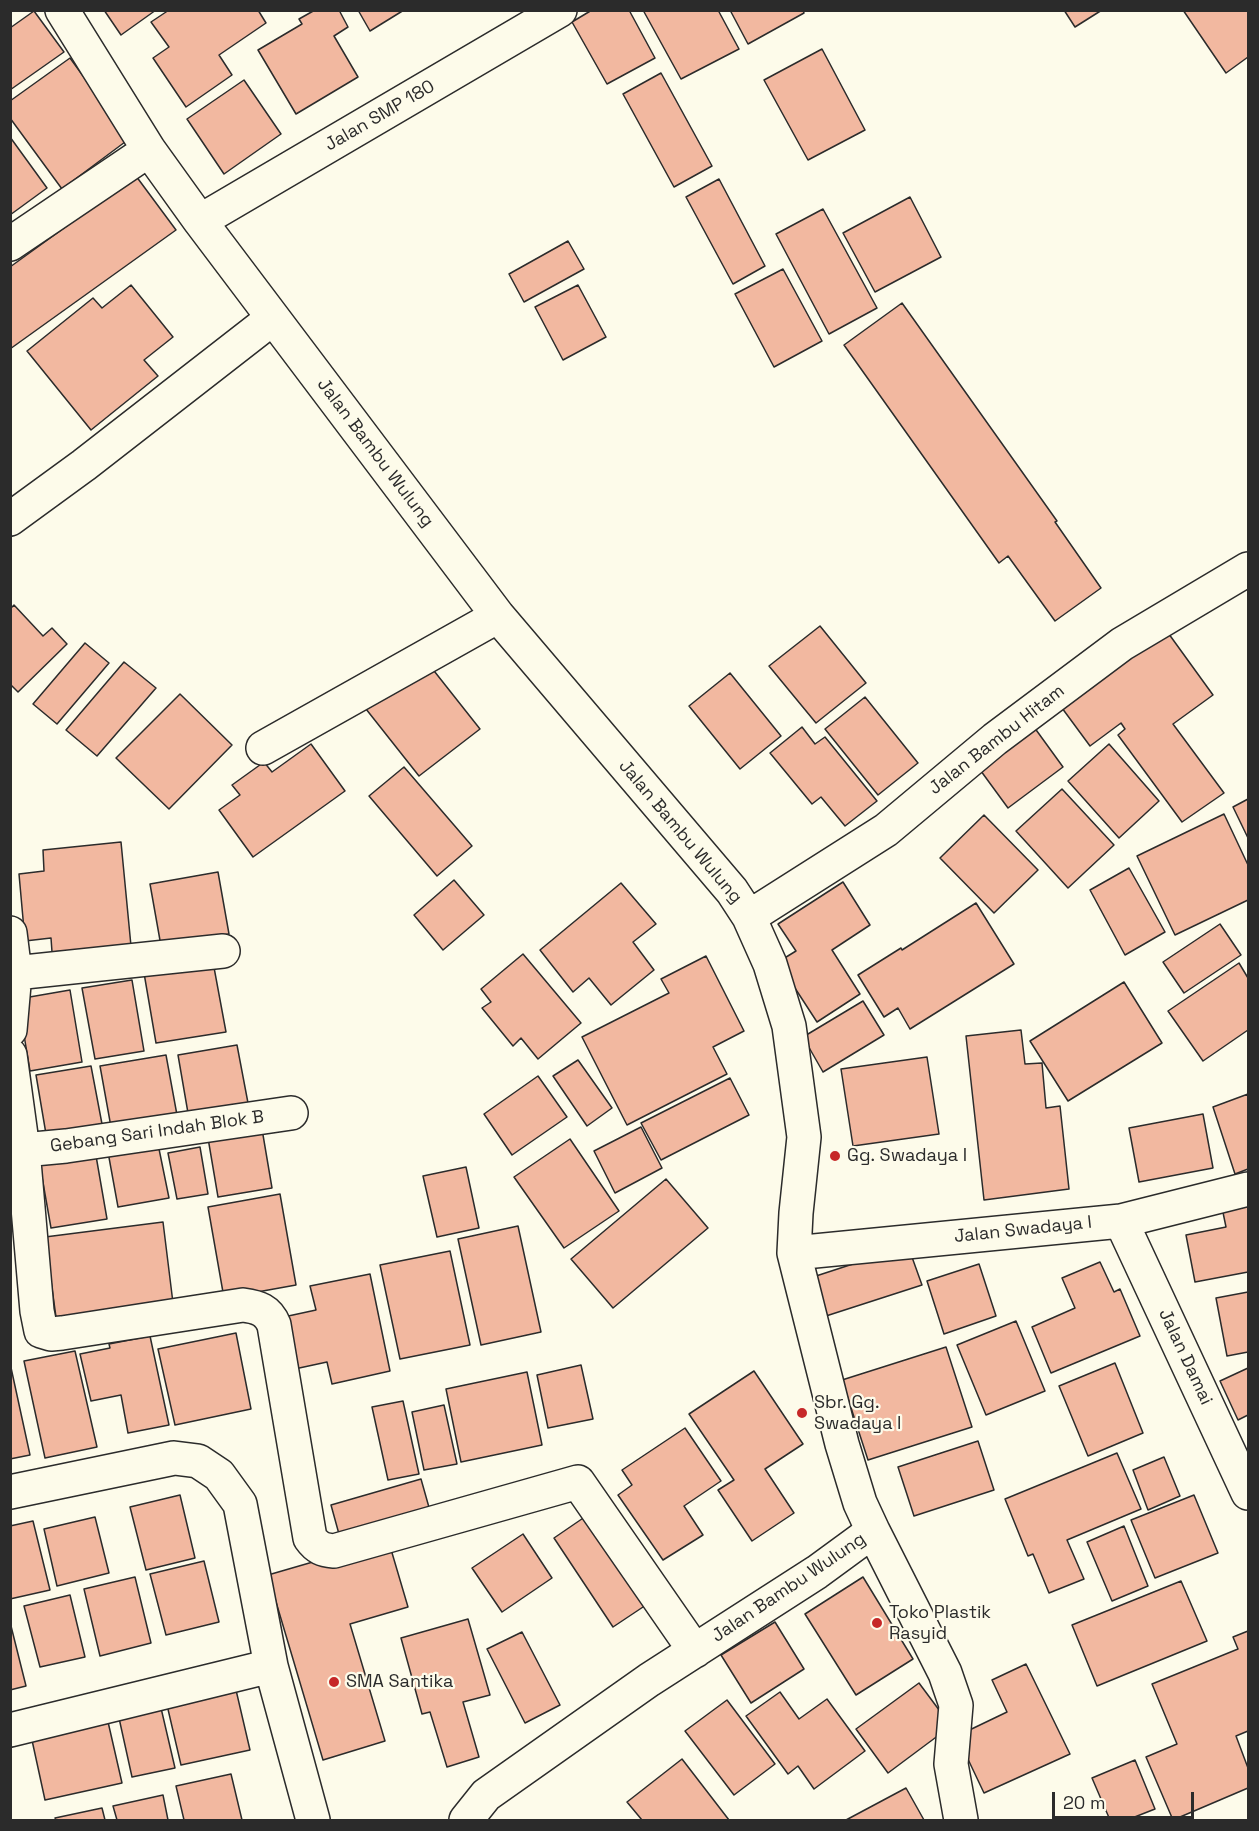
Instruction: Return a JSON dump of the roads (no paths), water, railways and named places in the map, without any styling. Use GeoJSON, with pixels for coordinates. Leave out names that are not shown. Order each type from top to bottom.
{"type":"FeatureCollection","features":[{"type":"Feature","properties":{"kind":"street","name":"Jalan Bambu Wulung"},"geometry":{"type":"LineString","coordinates":[[62,10],[149,150],[498,616],[732,891],[749,917],[778,985],[789,1026],[804,1137],[794,1252],[842,1444],[860,1503],[873,1531],[826,1566],[649,1680],[486,1796],[466,1821]]}},
{"type":"Feature","properties":{"kind":"street","name":"Jalan SMP 180"},"geometry":{"type":"LineString","coordinates":[[200,220],[557,11]]}},
{"type":"Feature","properties":{"kind":"street"},"geometry":{"type":"LineString","coordinates":[[10,244],[149,150]]}},
{"type":"Feature","properties":{"kind":"street"},"geometry":{"type":"LineString","coordinates":[[10,519],[84,465],[273,318]]}},
{"type":"Feature","properties":{"kind":"street","name":"Jalan Bambu Hitam"},"geometry":{"type":"LineString","coordinates":[[749,917],[886,830],[995,739],[1122,644],[1248,569]]}},
{"type":"Feature","properties":{"kind":"street"},"geometry":{"type":"LineString","coordinates":[[263,748],[498,616]]}},
{"type":"Feature","properties":{"kind":"street"},"geometry":{"type":"LineString","coordinates":[[10,933],[15,973],[10,1030]]}},
{"type":"Feature","properties":{"kind":"street"},"geometry":{"type":"LineString","coordinates":[[15,973],[223,951]]}},
{"type":"Feature","properties":{"kind":"street"},"geometry":{"type":"LineString","coordinates":[[10,1055],[23,1150],[37,1311],[41,1330],[51,1334],[62,1333],[243,1305],[260,1308],[270,1316],[274,1325],[310,1538],[316,1546],[334,1551],[578,1482],[695,1651]]}},
{"type":"Feature","properties":{"kind":"street","name":"Gebang Sari Indah Blok B"},"geometry":{"type":"LineString","coordinates":[[23,1150],[291,1113]]}},
{"type":"Feature","properties":{"kind":"street","name":"Jalan Swadaya I"},"geometry":{"type":"LineString","coordinates":[[794,1252],[1121,1221],[1248,1189]]}},
{"type":"Feature","properties":{"kind":"street","name":"Jalan Damai"},"geometry":{"type":"LineString","coordinates":[[1121,1221],[1248,1493]]}},
{"type":"Feature","properties":{"kind":"street"},"geometry":{"type":"LineString","coordinates":[[10,1492],[174,1458],[198,1461],[219,1475],[240,1504],[272,1666],[313,1821]]}},
{"type":"Feature","properties":{"kind":"street"},"geometry":{"type":"LineString","coordinates":[[873,1531],[945,1673],[956,1705],[951,1764],[961,1821]]}},
{"type":"Feature","properties":{"kind":"street"},"geometry":{"type":"LineString","coordinates":[[10,1730],[272,1666]]}},
{"type":"Feature","properties":{"kind":"place","name":"Gg. Swadaya I"},"geometry":{"type":"Point","coordinates":[835,1156]}},
{"type":"Feature","properties":{"kind":"place","name":"Sbr. Gg. Swadaya I"},"geometry":{"type":"Point","coordinates":[802,1413]}},
{"type":"Feature","properties":{"kind":"place","name":"Toko Plastik Rasyid"},"geometry":{"type":"Point","coordinates":[877,1623]}},
{"type":"Feature","properties":{"kind":"place","name":"SMA Santika"},"geometry":{"type":"Point","coordinates":[334,1682]}}]}
